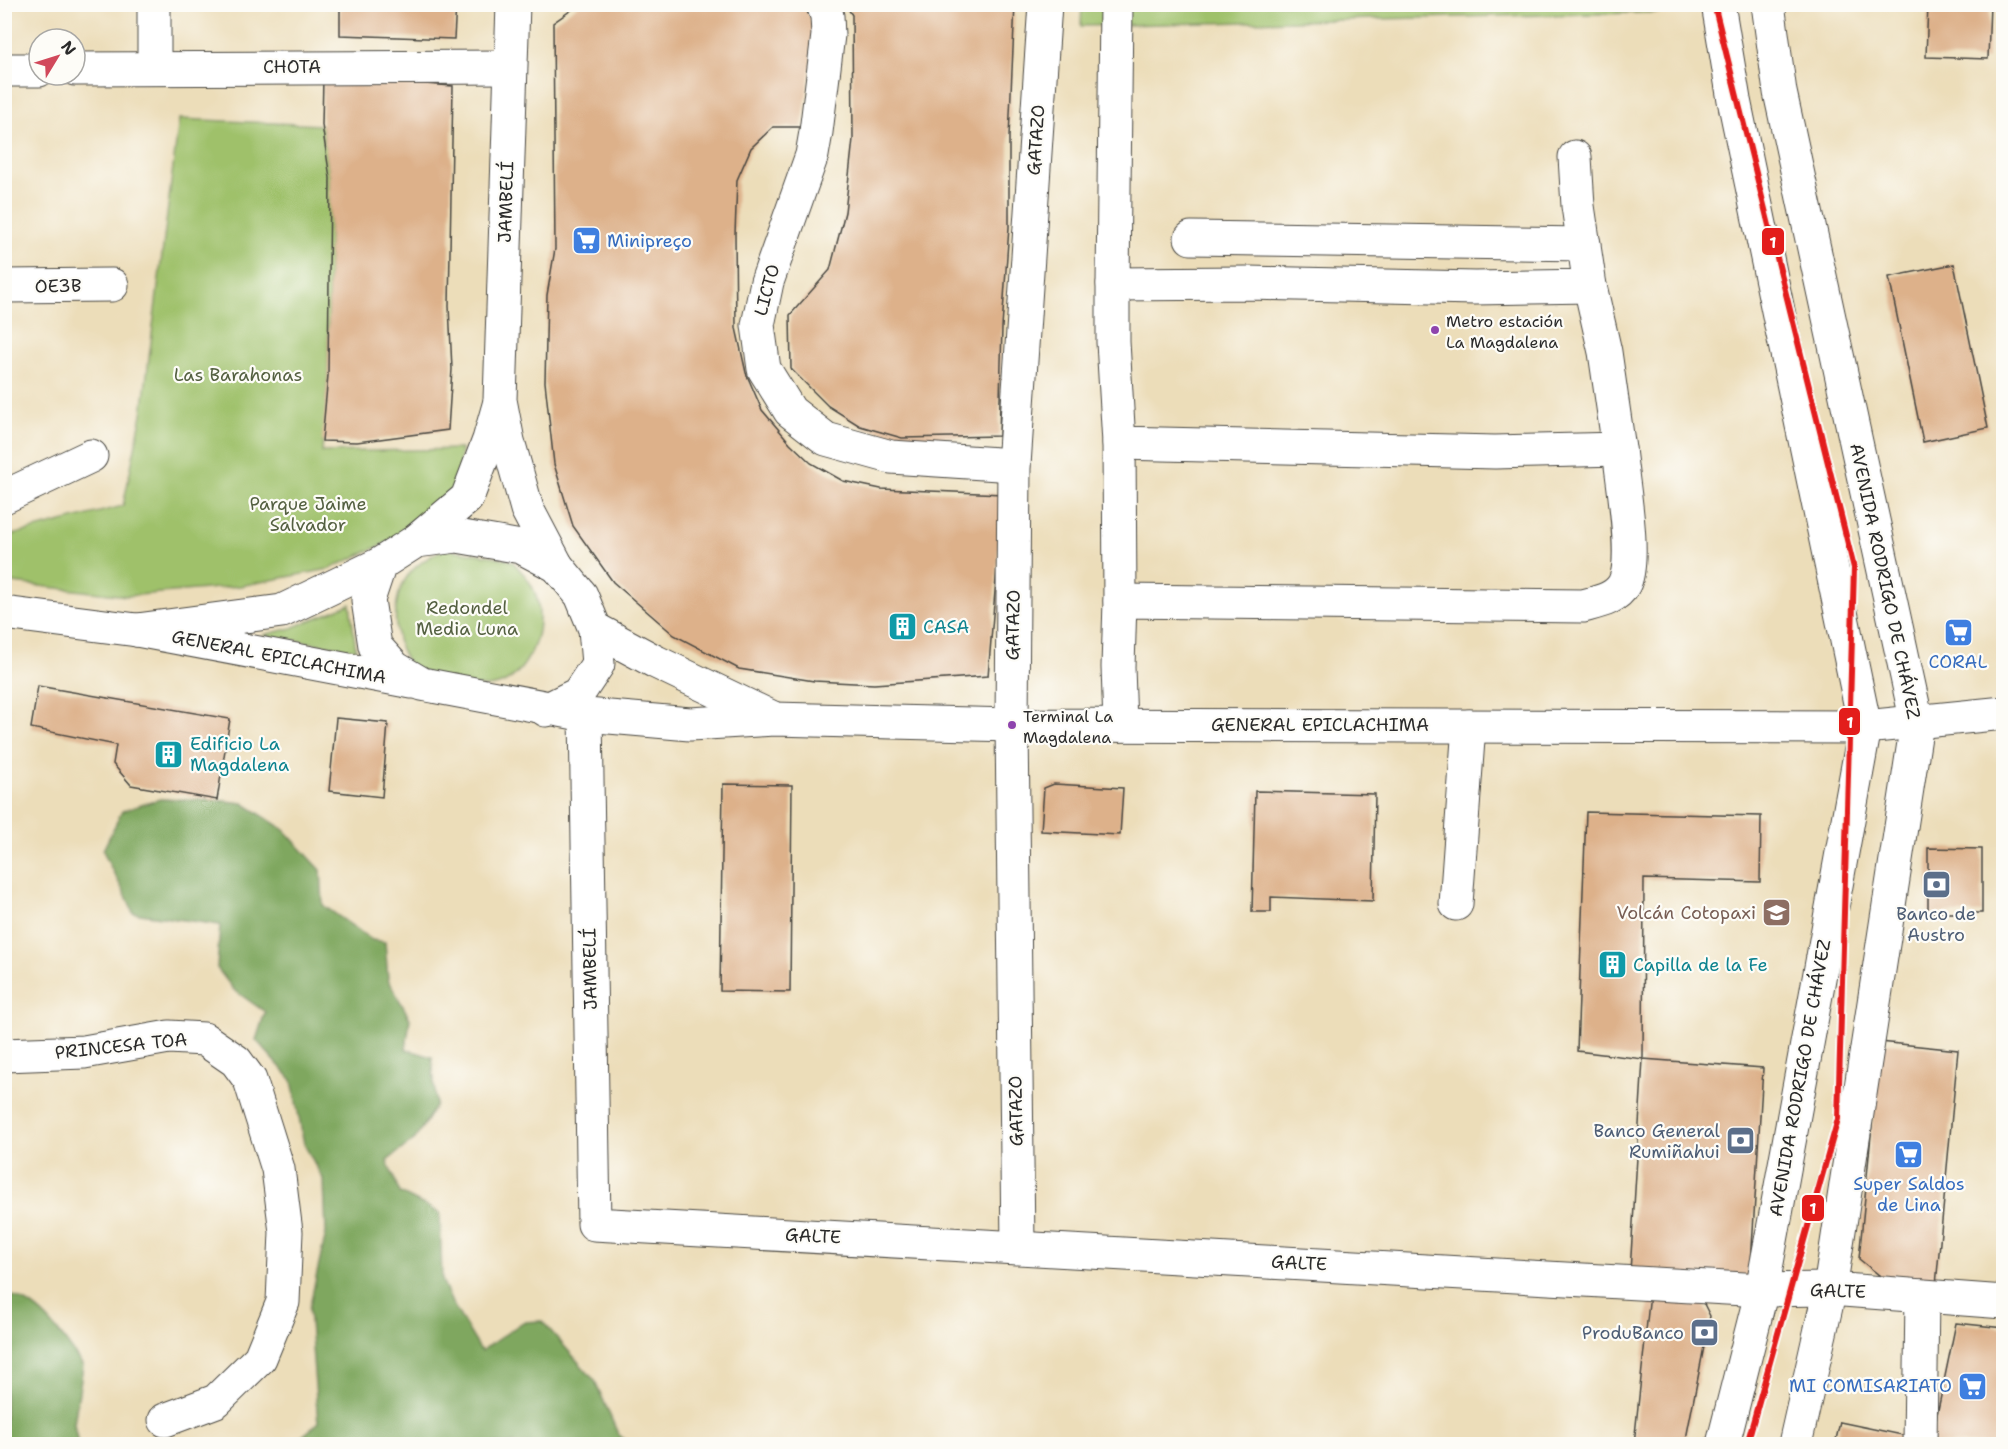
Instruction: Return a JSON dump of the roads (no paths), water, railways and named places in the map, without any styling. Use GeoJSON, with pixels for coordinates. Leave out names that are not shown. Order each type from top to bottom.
{"type":"FeatureCollection","features":[{"type":"Feature","properties":{"kind":"street"},"geometry":{"type":"LineString","coordinates":[[154,4],[154,68]]}},
{"type":"Feature","properties":{"kind":"street","name":"JAMBELÍ"},"geometry":{"type":"LineString","coordinates":[[513,4],[509,67],[500,400],[508,441],[527,509],[557,566]]}},
{"type":"Feature","properties":{"kind":"street","name":"LICTO"},"geometry":{"type":"LineString","coordinates":[[823,4],[827,16],[828,35],[816,132],[812,155],[767,282],[758,325],[764,369],[790,411],[826,439],[891,457],[1014,465]]}},
{"type":"Feature","properties":{"kind":"street","name":"GATAZO"},"geometry":{"type":"LineString","coordinates":[[1018,1247],[1012,724],[1014,465],[1045,4]]}},
{"type":"Feature","properties":{"kind":"street"},"geometry":{"type":"LineString","coordinates":[[1116,4],[1113,342],[1119,443],[1120,724]]}},
{"type":"Feature","properties":{"kind":"street","name":"AVENIDA RODRIGO DE CHÁVEZ"},"geometry":{"type":"LineString","coordinates":[[1718,4],[1734,100],[1865,727],[1762,1290],[1723,1444]]}},
{"type":"Feature","properties":{"kind":"street","name":"AVENIDA RODRIGO DE CHÁVEZ"},"geometry":{"type":"LineString","coordinates":[[1768,4],[1780,92],[1917,723],[1830,1289],[1795,1444]]}},
{"type":"Feature","properties":{"kind":"street","name":"CHOTA"},"geometry":{"type":"LineString","coordinates":[[87,69],[509,67]]}},
{"type":"Feature","properties":{"kind":"street"},"geometry":{"type":"LineString","coordinates":[[4,70],[27,70]]}},
{"type":"Feature","properties":{"kind":"street"},"geometry":{"type":"LineString","coordinates":[[1120,601],[1583,606],[1608,599],[1623,585],[1630,560],[1619,449],[1605,352],[1590,285],[1575,157]]}},
{"type":"Feature","properties":{"kind":"street"},"geometry":{"type":"LineString","coordinates":[[1191,238],[1584,244]]}},
{"type":"Feature","properties":{"kind":"street"},"geometry":{"type":"LineString","coordinates":[[1113,284],[1249,283],[1475,288],[1590,285]]}},
{"type":"Feature","properties":{"kind":"street","name":"OE3B"},"geometry":{"type":"LineString","coordinates":[[4,286],[112,285]]}},
{"type":"Feature","properties":{"kind":"street","name":"JAMBELÍ"},"geometry":{"type":"LineString","coordinates":[[416,541],[467,498],[489,440],[500,400]]}},
{"type":"Feature","properties":{"kind":"street"},"geometry":{"type":"LineString","coordinates":[[1119,443],[1495,452],[1619,449]]}},
{"type":"Feature","properties":{"kind":"street"},"geometry":{"type":"LineString","coordinates":[[4,497],[91,456]]}},
{"type":"Feature","properties":{"kind":"street"},"geometry":{"type":"LineString","coordinates":[[457,536],[521,548],[557,566],[581,595],[595,629],[598,664],[578,694],[546,710],[422,684],[395,668],[375,646],[368,600],[380,564],[416,541],[457,536]]}},
{"type":"Feature","properties":{"kind":"street","name":"GENERAL EPICLACHIMA"},"geometry":{"type":"LineString","coordinates":[[136,630],[282,611],[380,564]]}},
{"type":"Feature","properties":{"kind":"street","name":"GENERAL EPICLACHIMA"},"geometry":{"type":"LineString","coordinates":[[4,613],[136,630],[422,684]]}},
{"type":"Feature","properties":{"kind":"street","name":"GENERAL EPICLACHIMA"},"geometry":{"type":"LineString","coordinates":[[595,629],[656,662],[774,718]]}},
{"type":"Feature","properties":{"kind":"street","name":"GENERAL EPICLACHIMA"},"geometry":{"type":"LineString","coordinates":[[546,710],[690,724],[774,718],[1012,724],[1865,727],[2004,713]]}},
{"type":"Feature","properties":{"kind":"street","name":"JAMBELÍ"},"geometry":{"type":"LineString","coordinates":[[586,715],[594,1224]]}},
{"type":"Feature","properties":{"kind":"street"},"geometry":{"type":"LineString","coordinates":[[1456,904],[1469,726]]}},
{"type":"Feature","properties":{"kind":"street","name":"PRINCESA TOA"},"geometry":{"type":"LineString","coordinates":[[4,1055],[84,1052],[169,1037],[204,1039],[236,1061],[250,1080],[278,1169],[286,1232],[283,1302],[260,1358],[216,1401],[165,1420]]}},
{"type":"Feature","properties":{"kind":"street","name":"GALTE"},"geometry":{"type":"LineString","coordinates":[[594,1224],[1762,1290],[1830,1289],[2004,1302]]}},
{"type":"Feature","properties":{"kind":"street"},"geometry":{"type":"LineString","coordinates":[[1920,1444],[1922,1296]]}},
{"type":"Feature","properties":{"kind":"place","name":"Minipreço"},"geometry":{"type":"Point","coordinates":[586,241]}},
{"type":"Feature","properties":{"kind":"place","name":"Metro estación La Magdalena"},"geometry":{"type":"Point","coordinates":[1435,330]}},
{"type":"Feature","properties":{"kind":"place","name":"CASA"},"geometry":{"type":"Point","coordinates":[902,627]}},
{"type":"Feature","properties":{"kind":"place","name":"CORAL"},"geometry":{"type":"Point","coordinates":[1958,633]}},
{"type":"Feature","properties":{"kind":"place","name":"Terminal La Magdalena"},"geometry":{"type":"Point","coordinates":[1012,725]}},
{"type":"Feature","properties":{"kind":"place","name":"Edificio La Magdalena"},"geometry":{"type":"Point","coordinates":[169,754]}},
{"type":"Feature","properties":{"kind":"place","name":"Banco de Austro"},"geometry":{"type":"Point","coordinates":[1936,885]}},
{"type":"Feature","properties":{"kind":"place","name":"Volcán Cotopaxi"},"geometry":{"type":"Point","coordinates":[1777,913]}},
{"type":"Feature","properties":{"kind":"place","name":"Capilla de la Fe"},"geometry":{"type":"Point","coordinates":[1612,965]}},
{"type":"Feature","properties":{"kind":"place","name":"Banco General Rumiñahui"},"geometry":{"type":"Point","coordinates":[1741,1141]}},
{"type":"Feature","properties":{"kind":"place","name":"Super Saldos de Lina"},"geometry":{"type":"Point","coordinates":[1909,1155]}},
{"type":"Feature","properties":{"kind":"place","name":"ProduBanco"},"geometry":{"type":"Point","coordinates":[1705,1333]}},
{"type":"Feature","properties":{"kind":"place","name":"MI COMISARIATO"},"geometry":{"type":"Point","coordinates":[1973,1386]}},
{"type":"Feature","properties":{"kind":"park label","name":"Las Barahonas"},"geometry":{"type":"Point","coordinates":[238,375]}},
{"type":"Feature","properties":{"kind":"park label","name":"Parque Jaime Salvador"},"geometry":{"type":"Point","coordinates":[308,514]}},
{"type":"Feature","properties":{"kind":"park label","name":"Redondel Media Luna"},"geometry":{"type":"Point","coordinates":[467,618]}}]}
